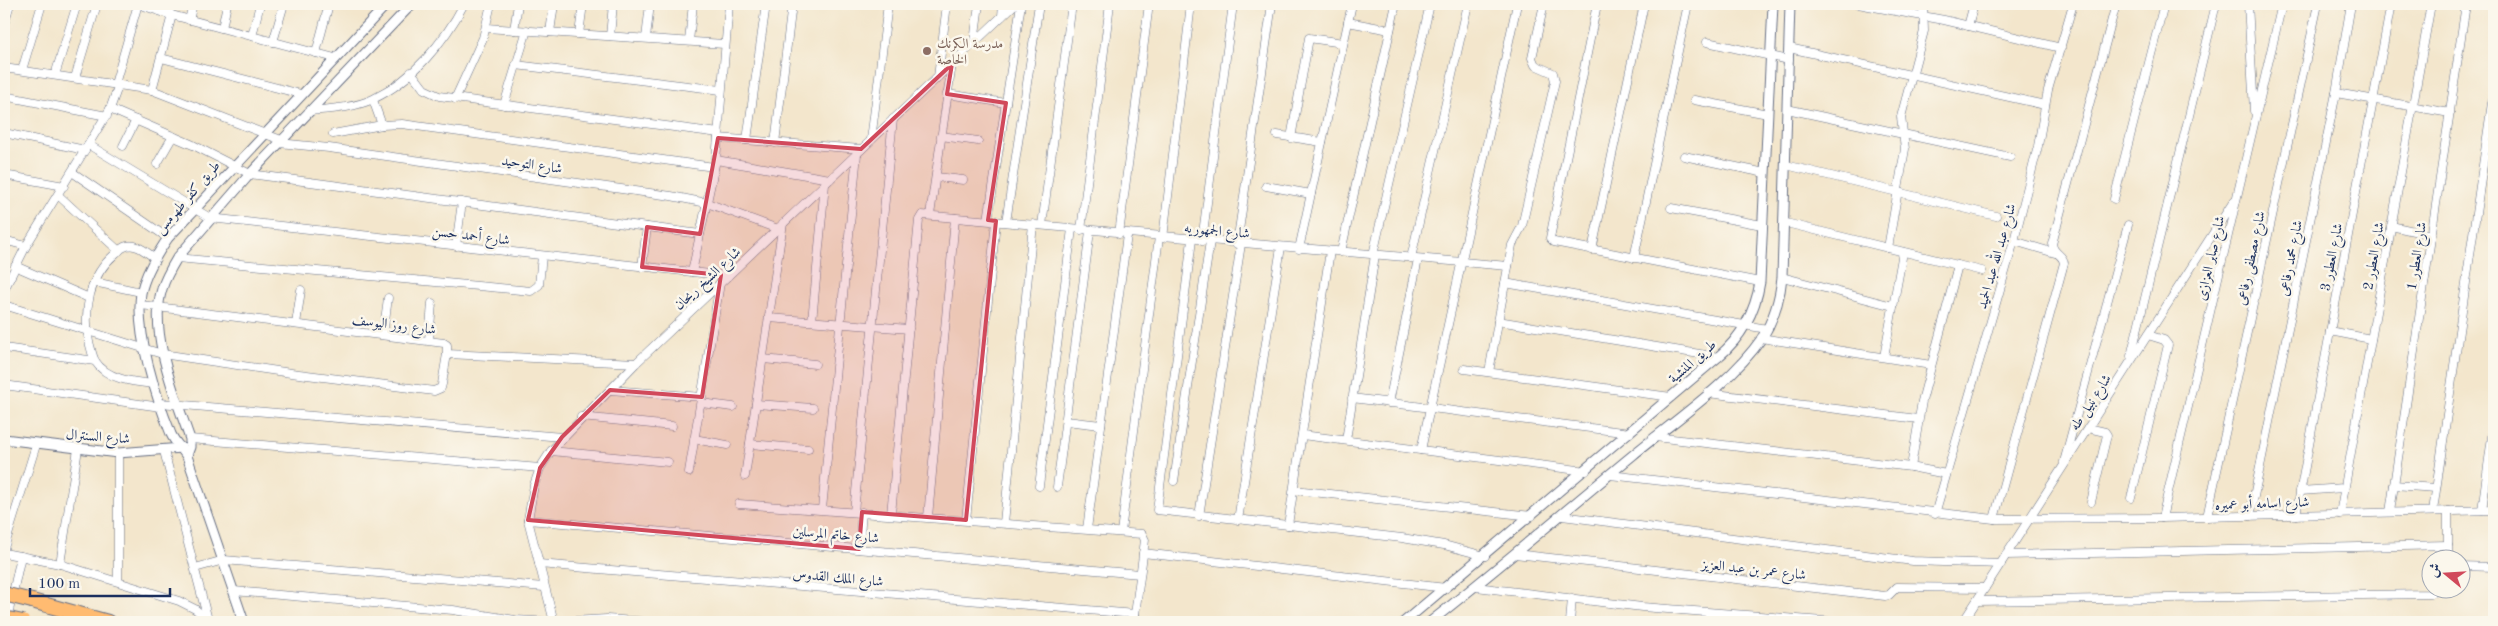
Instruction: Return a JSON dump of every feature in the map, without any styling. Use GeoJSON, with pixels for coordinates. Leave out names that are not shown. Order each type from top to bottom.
{"type":"FeatureCollection","features":[{"type":"Feature","properties":{"kind":"highway"},"geometry":{"type":"LineString","coordinates":[[4,594],[108,622]]}},
{"type":"Feature","properties":{"kind":"highway"},"geometry":{"type":"LineString","coordinates":[[4,618],[23,622]]}},
{"type":"Feature","properties":{"kind":"street"},"geometry":{"type":"LineString","coordinates":[[4,24],[10,4]]}},
{"type":"Feature","properties":{"kind":"street"},"geometry":{"type":"LineString","coordinates":[[22,70],[42,4]]}},
{"type":"Feature","properties":{"kind":"street"},"geometry":{"type":"LineString","coordinates":[[55,75],[77,4]]}},
{"type":"Feature","properties":{"kind":"street"},"geometry":{"type":"LineString","coordinates":[[75,78],[97,4]]}},
{"type":"Feature","properties":{"kind":"street"},"geometry":{"type":"LineString","coordinates":[[4,290],[6,280],[26,246],[109,113],[138,4],[170,15],[336,58]]}},
{"type":"Feature","properties":{"kind":"street"},"geometry":{"type":"LineString","coordinates":[[152,90],[161,58],[171,4]]}},
{"type":"Feature","properties":{"kind":"street"},"geometry":{"type":"LineString","coordinates":[[189,20],[193,4]]}},
{"type":"Feature","properties":{"kind":"street"},"geometry":{"type":"LineString","coordinates":[[222,28],[227,4]]}},
{"type":"Feature","properties":{"kind":"street"},"geometry":{"type":"LineString","coordinates":[[252,36],[260,4]]}},
{"type":"Feature","properties":{"kind":"street"},"geometry":{"type":"LineString","coordinates":[[273,42],[284,4]]}},
{"type":"Feature","properties":{"kind":"street"},"geometry":{"type":"LineString","coordinates":[[316,53],[329,4]]}},
{"type":"Feature","properties":{"kind":"street","name":"طريق كفر طهرمس"},"geometry":{"type":"LineString","coordinates":[[178,448],[161,405],[145,350],[141,292],[155,258],[168,238],[387,4]]}},
{"type":"Feature","properties":{"kind":"street"},"geometry":{"type":"LineString","coordinates":[[244,622],[162,354],[158,307],[162,290],[177,258],[210,218],[412,4]]}},
{"type":"Feature","properties":{"kind":"street"},"geometry":{"type":"LineString","coordinates":[[309,111],[359,104],[372,100],[411,72],[444,36],[464,4]]}},
{"type":"Feature","properties":{"kind":"street"},"geometry":{"type":"LineString","coordinates":[[455,98],[478,50],[486,28],[491,4]]}},
{"type":"Feature","properties":{"kind":"street"},"geometry":{"type":"LineString","coordinates":[[514,30],[518,4]]}},
{"type":"Feature","properties":{"kind":"street"},"geometry":{"type":"LineString","coordinates":[[550,32],[554,4]]}},
{"type":"Feature","properties":{"kind":"street"},"geometry":{"type":"LineString","coordinates":[[579,34],[583,4]]}},
{"type":"Feature","properties":{"kind":"street"},"geometry":{"type":"LineString","coordinates":[[610,36],[614,4]]}},
{"type":"Feature","properties":{"kind":"street"},"geometry":{"type":"LineString","coordinates":[[646,38],[650,4]]}},
{"type":"Feature","properties":{"kind":"street"},"geometry":{"type":"LineString","coordinates":[[689,41],[693,4]]}},
{"type":"Feature","properties":{"kind":"street"},"geometry":{"type":"LineString","coordinates":[[692,272],[715,163],[729,4]]}},
{"type":"Feature","properties":{"kind":"street"},"geometry":{"type":"LineString","coordinates":[[747,140],[766,4]]}},
{"type":"Feature","properties":{"kind":"street"},"geometry":{"type":"LineString","coordinates":[[775,143],[792,4]]}},
{"type":"Feature","properties":{"kind":"street"},"geometry":{"type":"LineString","coordinates":[[871,140],[888,4]]}},
{"type":"Feature","properties":{"kind":"street"},"geometry":{"type":"LineString","coordinates":[[938,77],[947,4]]}},
{"type":"Feature","properties":{"kind":"street"},"geometry":{"type":"LineString","coordinates":[[974,42],[979,4]]}},
{"type":"Feature","properties":{"kind":"street"},"geometry":{"type":"LineString","coordinates":[[1002,16],[1003,4]]}},
{"type":"Feature","properties":{"kind":"street","name":"شارع الشيخ ريحان"},"geometry":{"type":"LineString","coordinates":[[554,622],[528,520],[530,502],[540,468],[551,451],[562,437],[636,363],[1015,4]]}},
{"type":"Feature","properties":{"kind":"street"},"geometry":{"type":"LineString","coordinates":[[966,520],[992,221],[1006,102],[1021,4]]}},
{"type":"Feature","properties":{"kind":"street"},"geometry":{"type":"LineString","coordinates":[[1006,222],[1039,4]]}},
{"type":"Feature","properties":{"kind":"street"},"geometry":{"type":"LineString","coordinates":[[1004,523],[1037,225],[1072,4]]}},
{"type":"Feature","properties":{"kind":"street"},"geometry":{"type":"LineString","coordinates":[[1057,487],[1066,421],[1110,4]]}},
{"type":"Feature","properties":{"kind":"street"},"geometry":{"type":"LineString","coordinates":[[1087,529],[1101,425],[1149,4]]}},
{"type":"Feature","properties":{"kind":"street"},"geometry":{"type":"LineString","coordinates":[[1121,532],[1191,4]]}},
{"type":"Feature","properties":{"kind":"street"},"geometry":{"type":"LineString","coordinates":[[1174,481],[1206,241],[1233,4]]}},
{"type":"Feature","properties":{"kind":"street"},"geometry":{"type":"LineString","coordinates":[[1199,516],[1272,4]]}},
{"type":"Feature","properties":{"kind":"street"},"geometry":{"type":"LineString","coordinates":[[1299,249],[1352,4]]}},
{"type":"Feature","properties":{"kind":"street"},"geometry":{"type":"LineString","coordinates":[[1340,252],[1396,4]]}},
{"type":"Feature","properties":{"kind":"street"},"geometry":{"type":"LineString","coordinates":[[1346,440],[1374,255],[1430,4]]}},
{"type":"Feature","properties":{"kind":"street"},"geometry":{"type":"LineString","coordinates":[[1388,403],[1414,258],[1468,4]]}},
{"type":"Feature","properties":{"kind":"street"},"geometry":{"type":"LineString","coordinates":[[1421,450],[1517,4]]}},
{"type":"Feature","properties":{"kind":"street"},"geometry":{"type":"LineString","coordinates":[[1489,372],[1513,240],[1522,226],[1555,81],[1553,73],[1535,64],[1532,58],[1544,4]]}},
{"type":"Feature","properties":{"kind":"street"},"geometry":{"type":"LineString","coordinates":[[1597,4],[1550,238],[1554,242],[1592,250],[1760,282]]}},
{"type":"Feature","properties":{"kind":"street"},"geometry":{"type":"LineString","coordinates":[[1592,250],[1644,4]]}},
{"type":"Feature","properties":{"kind":"street"},"geometry":{"type":"LineString","coordinates":[[1634,258],[1688,4]]}},
{"type":"Feature","properties":{"kind":"street","name":"طريق المنشية"},"geometry":{"type":"LineString","coordinates":[[1404,622],[1671,398],[1734,342],[1746,325],[1755,304],[1760,282],[1773,4]]}},
{"type":"Feature","properties":{"kind":"street"},"geometry":{"type":"LineString","coordinates":[[1430,622],[1476,587],[1708,393],[1738,366],[1767,329],[1778,304],[1786,223],[1790,4]]}},
{"type":"Feature","properties":{"kind":"street"},"geometry":{"type":"LineString","coordinates":[[1858,4],[1925,16],[2060,48]]}},
{"type":"Feature","properties":{"kind":"street"},"geometry":{"type":"LineString","coordinates":[[1888,248],[1905,149],[1901,117],[1924,31],[1924,4]]}},
{"type":"Feature","properties":{"kind":"street"},"geometry":{"type":"LineString","coordinates":[[1968,26],[1974,4]]}},
{"type":"Feature","properties":{"kind":"street","name":"شارع عبد الله عبد الحميد"},"geometry":{"type":"LineString","coordinates":[[1935,514],[2014,241],[2038,146],[2044,105],[2073,4]]}},
{"type":"Feature","properties":{"kind":"street"},"geometry":{"type":"LineString","coordinates":[[1994,519],[2064,264],[2052,244],[2116,4]]}},
{"type":"Feature","properties":{"kind":"street"},"geometry":{"type":"LineString","coordinates":[[2114,198],[2164,4]]}},
{"type":"Feature","properties":{"kind":"street"},"geometry":{"type":"LineString","coordinates":[[2130,363],[2216,4]]}},
{"type":"Feature","properties":{"kind":"street"},"geometry":{"type":"LineString","coordinates":[[2248,4],[2255,121]]}},
{"type":"Feature","properties":{"kind":"street","name":"شارع صابر العزازى"},"geometry":{"type":"LineString","coordinates":[[2162,518],[2282,4]]}},
{"type":"Feature","properties":{"kind":"street","name":"شارع مصطفى رفاعى"},"geometry":{"type":"LineString","coordinates":[[2207,517],[2318,4]]}},
{"type":"Feature","properties":{"kind":"street","name":"شارع محمد رفاعى"},"geometry":{"type":"LineString","coordinates":[[2250,516],[2336,93],[2351,4]]}},
{"type":"Feature","properties":{"kind":"street","name":"شارع العطور 3"},"geometry":{"type":"LineString","coordinates":[[2296,515],[2391,4]]}},
{"type":"Feature","properties":{"kind":"street","name":"شارع العطور 2"},"geometry":{"type":"LineString","coordinates":[[2340,514],[2431,4]]}},
{"type":"Feature","properties":{"kind":"street","name":"شارع العطور 1"},"geometry":{"type":"LineString","coordinates":[[2390,512],[2466,4]]}},
{"type":"Feature","properties":{"kind":"street"},"geometry":{"type":"LineString","coordinates":[[1348,22],[1390,30]]}},
{"type":"Feature","properties":{"kind":"street"},"geometry":{"type":"LineString","coordinates":[[486,28],[724,44]]}},
{"type":"Feature","properties":{"kind":"street"},"geometry":{"type":"LineString","coordinates":[[504,105],[526,30]]}},
{"type":"Feature","properties":{"kind":"street"},"geometry":{"type":"LineString","coordinates":[[1290,138],[1309,38],[1343,43]]}},
{"type":"Feature","properties":{"kind":"street"},"geometry":{"type":"LineString","coordinates":[[1707,42],[1789,60]]}},
{"type":"Feature","properties":{"kind":"street"},"geometry":{"type":"LineString","coordinates":[[1789,48],[2044,105]]}},
{"type":"Feature","properties":{"kind":"street"},"geometry":{"type":"LineString","coordinates":[[161,58],[301,94]]}},
{"type":"Feature","properties":{"kind":"street"},"geometry":{"type":"LineString","coordinates":[[891,514],[920,218],[927,215],[936,177],[952,64]]}},
{"type":"Feature","properties":{"kind":"street"},"geometry":{"type":"LineString","coordinates":[[516,65],[721,90]]}},
{"type":"Feature","properties":{"kind":"street","name":"شارع التوحيد"},"geometry":{"type":"LineString","coordinates":[[4,68],[152,90],[280,142],[707,203],[780,226]]}},
{"type":"Feature","properties":{"kind":"street"},"geometry":{"type":"LineString","coordinates":[[411,72],[429,92],[439,96],[747,140],[859,152],[822,510]]}},
{"type":"Feature","properties":{"kind":"street"},"geometry":{"type":"LineString","coordinates":[[2433,511],[2494,88]]}},
{"type":"Feature","properties":{"kind":"street"},"geometry":{"type":"LineString","coordinates":[[2336,93],[2450,113]]}},
{"type":"Feature","properties":{"kind":"street"},"geometry":{"type":"LineString","coordinates":[[947,94],[1006,102]]}},
{"type":"Feature","properties":{"kind":"street"},"geometry":{"type":"LineString","coordinates":[[4,96],[109,113],[136,120],[250,174],[700,234]]}},
{"type":"Feature","properties":{"kind":"street"},"geometry":{"type":"LineString","coordinates":[[372,100],[382,125]]}},
{"type":"Feature","properties":{"kind":"street"},"geometry":{"type":"LineString","coordinates":[[1694,100],[1768,114]]}},
{"type":"Feature","properties":{"kind":"street"},"geometry":{"type":"LineString","coordinates":[[1787,109],[1903,132],[2010,157]]}},
{"type":"Feature","properties":{"kind":"street"},"geometry":{"type":"LineString","coordinates":[[858,549],[858,512],[872,326],[893,119]]}},
{"type":"Feature","properties":{"kind":"street"},"geometry":{"type":"LineString","coordinates":[[123,146],[136,120]]}},
{"type":"Feature","properties":{"kind":"street"},"geometry":{"type":"LineString","coordinates":[[333,134],[382,125],[414,126],[715,163],[827,182],[812,321]]}},
{"type":"Feature","properties":{"kind":"street"},"geometry":{"type":"LineString","coordinates":[[4,133],[87,148],[210,218]]}},
{"type":"Feature","properties":{"kind":"street"},"geometry":{"type":"LineString","coordinates":[[1277,135],[1322,142]]}},
{"type":"Feature","properties":{"kind":"street"},"geometry":{"type":"LineString","coordinates":[[157,164],[173,136]]}},
{"type":"Feature","properties":{"kind":"street"},"geometry":{"type":"LineString","coordinates":[[942,136],[978,141]]}},
{"type":"Feature","properties":{"kind":"street"},"geometry":{"type":"LineString","coordinates":[[1684,156],[1765,173]]}},
{"type":"Feature","properties":{"kind":"street"},"geometry":{"type":"LineString","coordinates":[[1786,164],[1996,216]]}},
{"type":"Feature","properties":{"kind":"street"},"geometry":{"type":"LineString","coordinates":[[72,172],[168,238]]}},
{"type":"Feature","properties":{"kind":"street"},"geometry":{"type":"LineString","coordinates":[[4,175],[64,186]]}},
{"type":"Feature","properties":{"kind":"street"},"geometry":{"type":"LineString","coordinates":[[936,177],[963,180]]}},
{"type":"Feature","properties":{"kind":"street"},"geometry":{"type":"LineString","coordinates":[[1266,186],[1311,194]]}},
{"type":"Feature","properties":{"kind":"street"},"geometry":{"type":"LineString","coordinates":[[58,195],[119,251]]}},
{"type":"Feature","properties":{"kind":"street","name":"شارع نبيل طه"},"geometry":{"type":"LineString","coordinates":[[1963,622],[2238,195]]}},
{"type":"Feature","properties":{"kind":"street"},"geometry":{"type":"LineString","coordinates":[[456,246],[462,202]]}},
{"type":"Feature","properties":{"kind":"street"},"geometry":{"type":"LineString","coordinates":[[1671,208],[1762,225]]}},
{"type":"Feature","properties":{"kind":"street","name":"شارع الجمهوريه"},"geometry":{"type":"LineString","coordinates":[[927,215],[1161,238],[1508,266]]}},
{"type":"Feature","properties":{"kind":"street","name":"شارع أحمد حسن"},"geometry":{"type":"LineString","coordinates":[[210,218],[728,276]]}},
{"type":"Feature","properties":{"kind":"street"},"geometry":{"type":"LineString","coordinates":[[928,517],[955,218]]}},
{"type":"Feature","properties":{"kind":"street"},"geometry":{"type":"LineString","coordinates":[[1786,223],[1982,271]]}},
{"type":"Feature","properties":{"kind":"street"},"geometry":{"type":"LineString","coordinates":[[2062,468],[2128,225]]}},
{"type":"Feature","properties":{"kind":"street"},"geometry":{"type":"LineString","coordinates":[[745,476],[769,318],[780,226]]}},
{"type":"Feature","properties":{"kind":"street"},"geometry":{"type":"LineString","coordinates":[[2391,226],[2432,235]]}},
{"type":"Feature","properties":{"kind":"street"},"geometry":{"type":"LineString","coordinates":[[642,267],[647,227]]}},
{"type":"Feature","properties":{"kind":"street"},"geometry":{"type":"LineString","coordinates":[[1040,486],[1072,229]]}},
{"type":"Feature","properties":{"kind":"street"},"geometry":{"type":"LineString","coordinates":[[4,240],[26,246]]}},
{"type":"Feature","properties":{"kind":"street"},"geometry":{"type":"LineString","coordinates":[[1192,240],[1156,506],[1158,511],[1423,541],[1485,556]]}},
{"type":"Feature","properties":{"kind":"street"},"geometry":{"type":"LineString","coordinates":[[2014,241],[2058,254]]}},
{"type":"Feature","properties":{"kind":"street"},"geometry":{"type":"LineString","coordinates":[[154,384],[125,381],[101,367],[95,361],[87,332],[86,312],[88,298],[94,282],[102,268],[119,251],[132,246],[155,258]]}},
{"type":"Feature","properties":{"kind":"street"},"geometry":{"type":"LineString","coordinates":[[1238,520],[1280,247]]}},
{"type":"Feature","properties":{"kind":"street"},"geometry":{"type":"LineString","coordinates":[[1288,525],[1330,251]]}},
{"type":"Feature","properties":{"kind":"street"},"geometry":{"type":"LineString","coordinates":[[1884,357],[1903,252]]}},
{"type":"Feature","properties":{"kind":"street"},"geometry":{"type":"LineString","coordinates":[[177,258],[534,291],[539,285],[542,256]]}},
{"type":"Feature","properties":{"kind":"street"},"geometry":{"type":"LineString","coordinates":[[15,266],[88,298]]}},
{"type":"Feature","properties":{"kind":"street"},"geometry":{"type":"LineString","coordinates":[[1910,467],[1918,420],[1931,364],[1958,266]]}},
{"type":"Feature","properties":{"kind":"street"},"geometry":{"type":"LineString","coordinates":[[1782,277],[1894,306]]}},
{"type":"Feature","properties":{"kind":"street"},"geometry":{"type":"LineString","coordinates":[[94,282],[141,292]]}},
{"type":"Feature","properties":{"kind":"street"},"geometry":{"type":"LineString","coordinates":[[1505,283],[1767,329]]}},
{"type":"Feature","properties":{"kind":"street"},"geometry":{"type":"LineString","coordinates":[[689,472],[720,284]]}},
{"type":"Feature","properties":{"kind":"street"},"geometry":{"type":"LineString","coordinates":[[296,324],[301,290]]}},
{"type":"Feature","properties":{"kind":"street"},"geometry":{"type":"LineString","coordinates":[[383,335],[388,298]]}},
{"type":"Feature","properties":{"kind":"street"},"geometry":{"type":"LineString","coordinates":[[429,340],[432,303]]}},
{"type":"Feature","properties":{"kind":"street"},"geometry":{"type":"LineString","coordinates":[[4,305],[162,354],[434,391],[441,388],[447,354]]}},
{"type":"Feature","properties":{"kind":"street","name":"شارع روز اليوسف"},"geometry":{"type":"LineString","coordinates":[[141,305],[444,342],[447,345],[447,354],[636,363]]}},
{"type":"Feature","properties":{"kind":"street"},"geometry":{"type":"LineString","coordinates":[[769,318],[909,329]]}},
{"type":"Feature","properties":{"kind":"street"},"geometry":{"type":"LineString","coordinates":[[1498,321],[1718,357]]}},
{"type":"Feature","properties":{"kind":"street"},"geometry":{"type":"LineString","coordinates":[[2330,332],[2371,339]]}},
{"type":"Feature","properties":{"kind":"street"},"geometry":{"type":"LineString","coordinates":[[2131,498],[2168,345],[2164,340],[2148,335]]}},
{"type":"Feature","properties":{"kind":"street"},"geometry":{"type":"LineString","coordinates":[[1761,338],[1931,364]]}},
{"type":"Feature","properties":{"kind":"street"},"geometry":{"type":"LineString","coordinates":[[4,348],[95,361]]}},
{"type":"Feature","properties":{"kind":"street"},"geometry":{"type":"LineString","coordinates":[[763,359],[814,364]]}},
{"type":"Feature","properties":{"kind":"street"},"geometry":{"type":"LineString","coordinates":[[1464,369],[1671,398]]}},
{"type":"Feature","properties":{"kind":"street"},"geometry":{"type":"LineString","coordinates":[[4,385],[161,405],[178,404],[562,437]]}},
{"type":"Feature","properties":{"kind":"street"},"geometry":{"type":"LineString","coordinates":[[610,390],[701,400],[733,407]]}},
{"type":"Feature","properties":{"kind":"street"},"geometry":{"type":"LineString","coordinates":[[1708,393],[1918,420]]}},
{"type":"Feature","properties":{"kind":"street"},"geometry":{"type":"LineString","coordinates":[[1352,398],[1630,433]]}},
{"type":"Feature","properties":{"kind":"street"},"geometry":{"type":"LineString","coordinates":[[756,404],[813,408]]}},
{"type":"Feature","properties":{"kind":"street"},"geometry":{"type":"LineString","coordinates":[[582,417],[672,426]]}},
{"type":"Feature","properties":{"kind":"street"},"geometry":{"type":"LineString","coordinates":[[1066,421],[1101,425]]}},
{"type":"Feature","properties":{"kind":"street"},"geometry":{"type":"LineString","coordinates":[[2482,510],[2494,422]]}},
{"type":"Feature","properties":{"kind":"street"},"geometry":{"type":"LineString","coordinates":[[2088,428],[2104,432],[2107,435],[2091,502]]}},
{"type":"Feature","properties":{"kind":"street"},"geometry":{"type":"LineString","coordinates":[[1302,434],[1586,471]]}},
{"type":"Feature","properties":{"kind":"street"},"geometry":{"type":"LineString","coordinates":[[1655,437],[1910,467],[1946,474]]}},
{"type":"Feature","properties":{"kind":"street","name":"شارع السنترال"},"geometry":{"type":"LineString","coordinates":[[4,439],[36,445],[118,453],[164,451],[178,448]]}},
{"type":"Feature","properties":{"kind":"street"},"geometry":{"type":"LineString","coordinates":[[694,440],[727,445]]}},
{"type":"Feature","properties":{"kind":"street"},"geometry":{"type":"LineString","coordinates":[[750,444],[808,449]]}},
{"type":"Feature","properties":{"kind":"street"},"geometry":{"type":"LineString","coordinates":[[4,548],[36,445]]}},
{"type":"Feature","properties":{"kind":"street"},"geometry":{"type":"LineString","coordinates":[[178,448],[189,447],[540,468]]}},
{"type":"Feature","properties":{"kind":"street"},"geometry":{"type":"LineString","coordinates":[[60,564],[78,449]]}},
{"type":"Feature","properties":{"kind":"street"},"geometry":{"type":"LineString","coordinates":[[164,451],[210,621]]}},
{"type":"Feature","properties":{"kind":"street"},"geometry":{"type":"LineString","coordinates":[[551,451],[668,462]]}},
{"type":"Feature","properties":{"kind":"street"},"geometry":{"type":"LineString","coordinates":[[118,453],[118,581]]}},
{"type":"Feature","properties":{"kind":"street","name":"شارع اسامه أبو عميره"},"geometry":{"type":"LineString","coordinates":[[1610,474],[1935,514],[1994,519],[2162,518],[2494,510]]}},
{"type":"Feature","properties":{"kind":"street"},"geometry":{"type":"LineString","coordinates":[[2394,485],[2436,488]]}},
{"type":"Feature","properties":{"kind":"street"},"geometry":{"type":"LineString","coordinates":[[2300,491],[2344,488]]}},
{"type":"Feature","properties":{"kind":"street"},"geometry":{"type":"LineString","coordinates":[[1294,490],[1532,516]]}},
{"type":"Feature","properties":{"kind":"street"},"geometry":{"type":"LineString","coordinates":[[740,504],[1140,533],[1145,538],[1135,618]]}},
{"type":"Feature","properties":{"kind":"street"},"geometry":{"type":"LineString","coordinates":[[2006,555],[2448,545],[2448,511]]}},
{"type":"Feature","properties":{"kind":"street"},"geometry":{"type":"LineString","coordinates":[[1562,516],[1914,561],[2000,564]]}},
{"type":"Feature","properties":{"kind":"street","name":"شارع خاتم المرسلين"},"geometry":{"type":"LineString","coordinates":[[528,520],[1140,574]]}},
{"type":"Feature","properties":{"kind":"street"},"geometry":{"type":"LineString","coordinates":[[4,553],[60,564],[118,581],[179,602],[210,621]]}},
{"type":"Feature","properties":{"kind":"street"},"geometry":{"type":"LineString","coordinates":[[1143,553],[1446,588]]}},
{"type":"Feature","properties":{"kind":"street","name":"شارع عمر بن عبد العزيز"},"geometry":{"type":"LineString","coordinates":[[1515,554],[1885,596],[1889,595],[1897,587],[1985,588]]}},
{"type":"Feature","properties":{"kind":"street"},"geometry":{"type":"LineString","coordinates":[[7,622],[22,556]]}},
{"type":"Feature","properties":{"kind":"street"},"geometry":{"type":"LineString","coordinates":[[195,568],[224,560],[544,587]]}},
{"type":"Feature","properties":{"kind":"street","name":"شارع الملك القدوس"},"geometry":{"type":"LineString","coordinates":[[539,564],[1135,618]]}},
{"type":"Feature","properties":{"kind":"street"},"geometry":{"type":"LineString","coordinates":[[2470,566],[2494,567]]}},
{"type":"Feature","properties":{"kind":"street"},"geometry":{"type":"LineString","coordinates":[[1476,587],[1642,607],[1836,622]]}},
{"type":"Feature","properties":{"kind":"street"},"geometry":{"type":"LineString","coordinates":[[234,590],[453,610],[508,619],[554,622],[607,619],[649,622]]}},
{"type":"Feature","properties":{"kind":"street"},"geometry":{"type":"LineString","coordinates":[[1977,601],[2420,594]]}},
{"type":"Feature","properties":{"kind":"street"},"geometry":{"type":"LineString","coordinates":[[1570,622],[1572,598]]}},
{"type":"Feature","properties":{"kind":"highlighted area"},"geometry":{"type":"Polygon","coordinates":[[[952,64],[947,94],[1006,103],[988,220],[996,221],[966,520],[862,512],[859,549],[528,520],[540,468],[562,437],[610,390],[702,397],[721,275],[642,267],[647,227],[700,234],[718,138],[861,149],[952,64]]]}},
{"type":"Feature","properties":{"kind":"place","name":"مدرسة الكرنك الخاصة"},"geometry":{"type":"Point","coordinates":[927,51]}}]}
